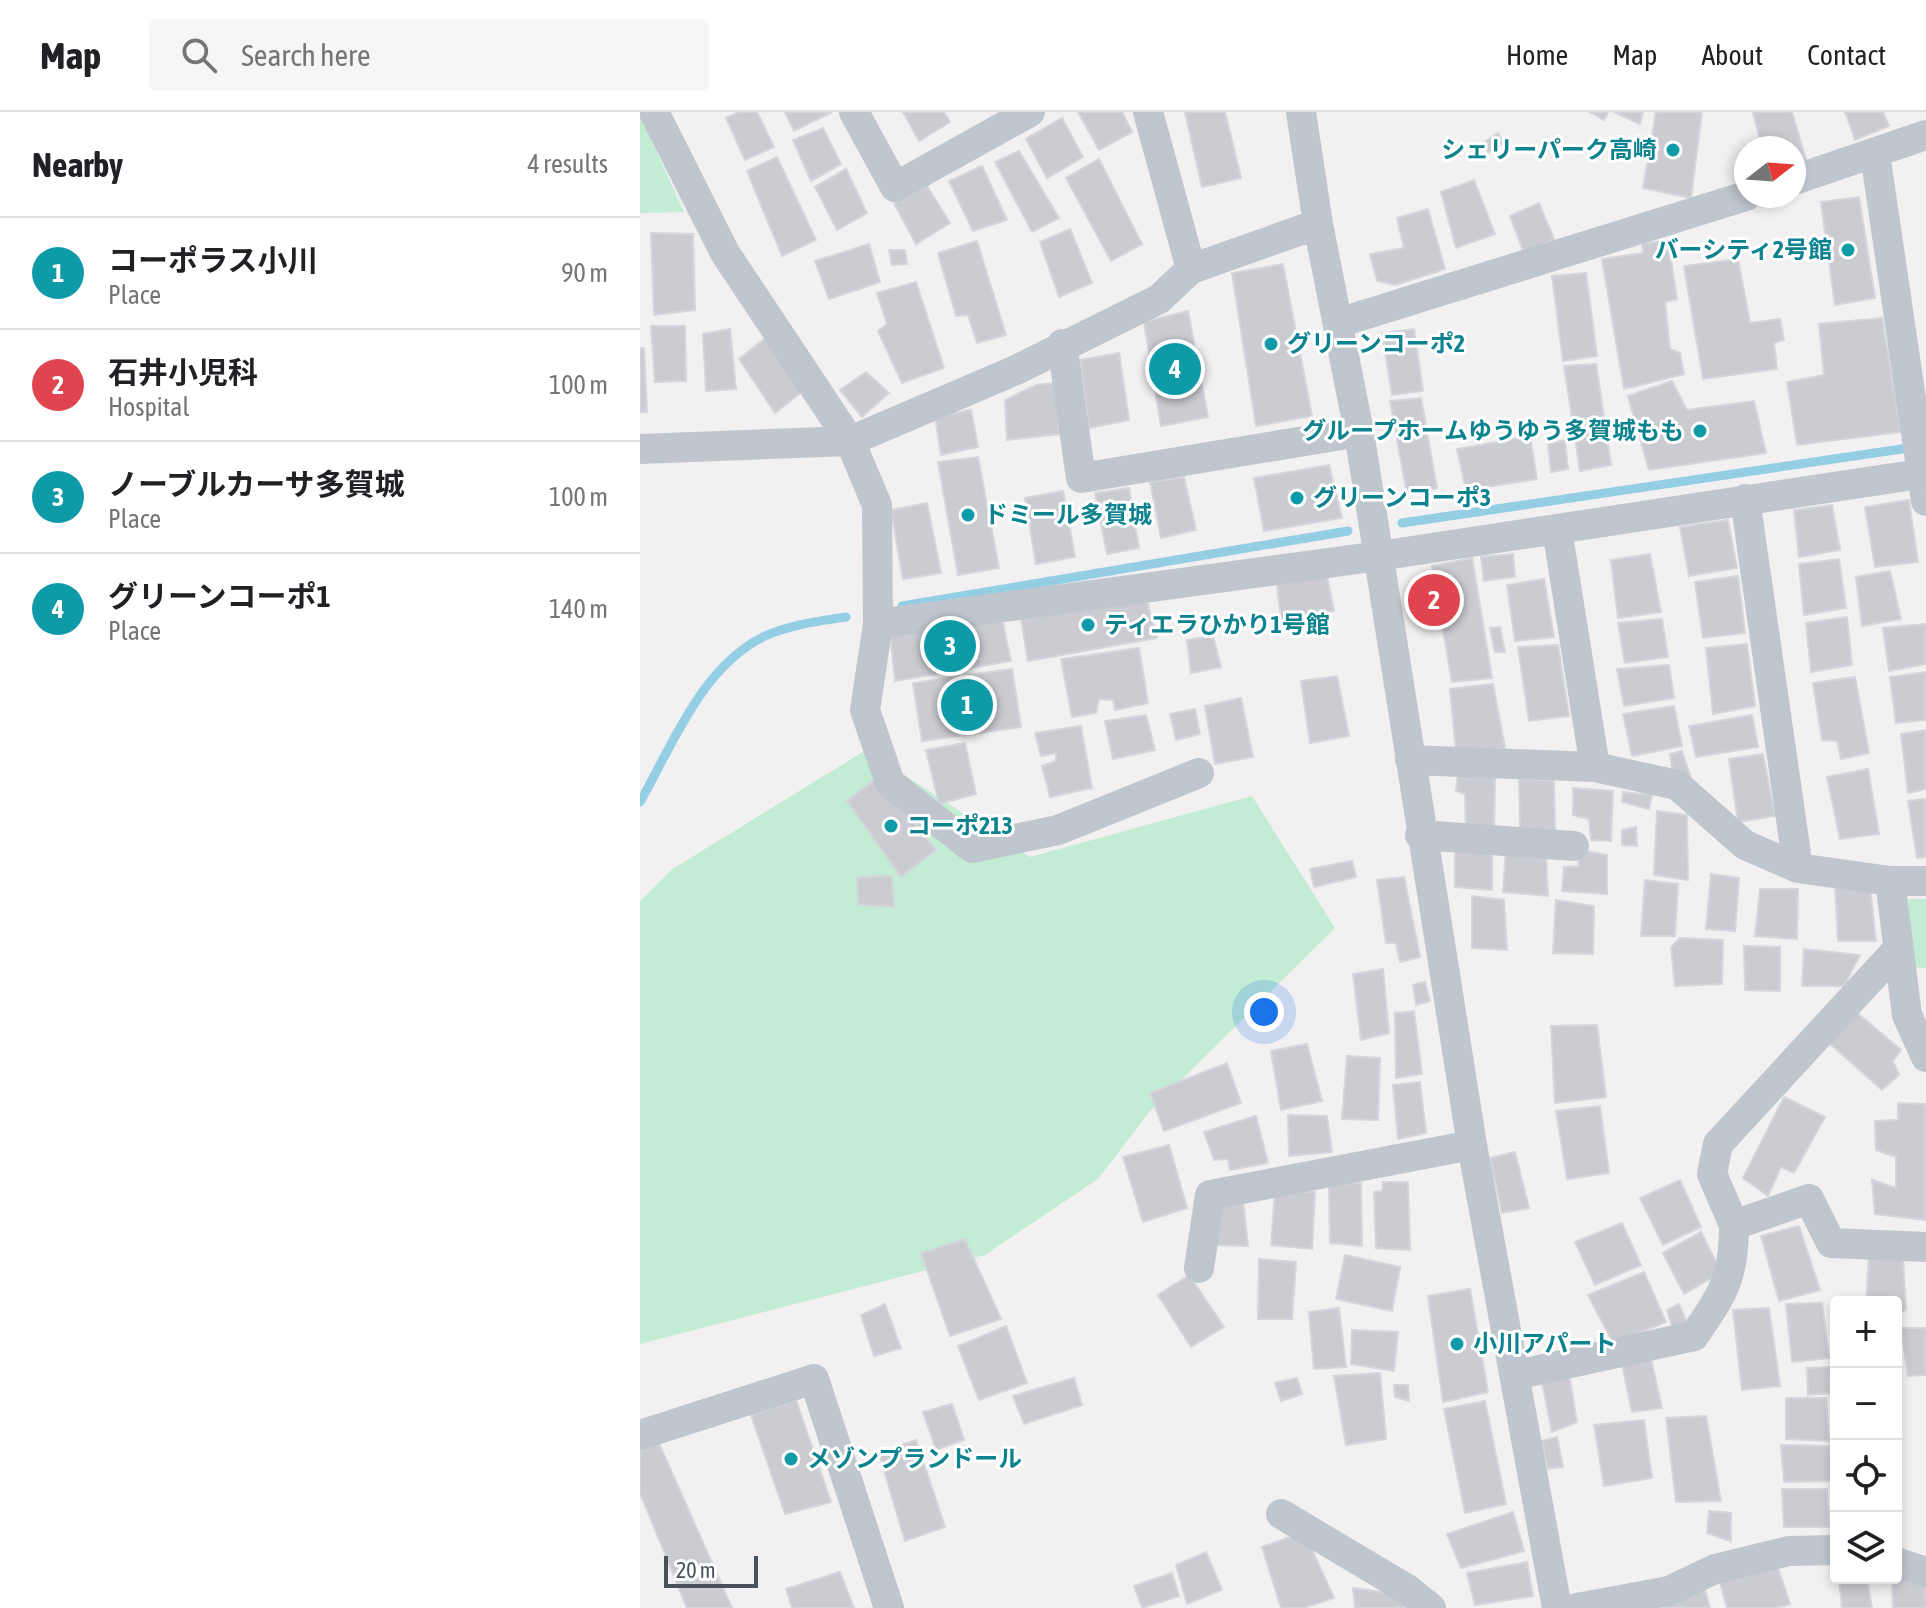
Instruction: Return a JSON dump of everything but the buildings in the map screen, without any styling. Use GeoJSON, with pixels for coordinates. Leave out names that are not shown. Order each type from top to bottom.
{"type":"FeatureCollection","features":[{"type":"Feature","properties":{"kind":"street"},"geometry":{"type":"LineString","coordinates":[[654,112],[725,253],[850,441],[877,505],[878,624],[865,710],[890,783],[972,848],[1058,830],[1199,773]]}},
{"type":"Feature","properties":{"kind":"street"},"geometry":{"type":"LineString","coordinates":[[854,112],[895,187],[1030,112]]}},
{"type":"Feature","properties":{"kind":"street"},"geometry":{"type":"LineString","coordinates":[[1148,112],[1191,269]]}},
{"type":"Feature","properties":{"kind":"street"},"geometry":{"type":"LineString","coordinates":[[1301,112],[1318,224],[1359,432],[1420,835],[1472,1145],[1557,1608]]}},
{"type":"Feature","properties":{"kind":"street"},"geometry":{"type":"LineString","coordinates":[[1806,176],[1926,135]]}},
{"type":"Feature","properties":{"kind":"street"},"geometry":{"type":"LineString","coordinates":[[878,624],[1379,556],[1922,469],[1875,154]]}},
{"type":"Feature","properties":{"kind":"street"},"geometry":{"type":"LineString","coordinates":[[1338,323],[1734,200]]}},
{"type":"Feature","properties":{"kind":"street"},"geometry":{"type":"LineString","coordinates":[[640,449],[850,441],[1016,370],[1062,344],[1159,299],[1191,269],[1318,224]]}},
{"type":"Feature","properties":{"kind":"street"},"geometry":{"type":"LineString","coordinates":[[1062,344],[1081,478],[1359,432]]}},
{"type":"Feature","properties":{"kind":"street"},"geometry":{"type":"LineString","coordinates":[[1745,499],[1798,868]]}},
{"type":"Feature","properties":{"kind":"street"},"geometry":{"type":"LineString","coordinates":[[1557,529],[1595,767]]}},
{"type":"Feature","properties":{"kind":"street"},"geometry":{"type":"LineString","coordinates":[[1410,760],[1595,767],[1677,785],[1745,845],[1798,868],[1890,881],[1926,881]]}},
{"type":"Feature","properties":{"kind":"street"},"geometry":{"type":"LineString","coordinates":[[1420,835],[1574,846]]}},
{"type":"Feature","properties":{"kind":"street"},"geometry":{"type":"LineString","coordinates":[[1890,881],[1907,1015],[1926,1057]]}},
{"type":"Feature","properties":{"kind":"street"},"geometry":{"type":"LineString","coordinates":[[1516,1375],[1694,1336],[1727,1286],[1734,1251],[1734,1225],[1712,1174],[1718,1144],[1897,950]]}},
{"type":"Feature","properties":{"kind":"street"},"geometry":{"type":"LineString","coordinates":[[1199,1268],[1210,1195],[1472,1145]]}},
{"type":"Feature","properties":{"kind":"street"},"geometry":{"type":"LineString","coordinates":[[1734,1225],[1809,1199],[1831,1243],[1926,1247]]}},
{"type":"Feature","properties":{"kind":"street"},"geometry":{"type":"LineString","coordinates":[[640,1435],[814,1379],[889,1608]]}},
{"type":"Feature","properties":{"kind":"street"},"geometry":{"type":"LineString","coordinates":[[1281,1514],[1407,1589],[1431,1608]]}},
{"type":"Feature","properties":{"kind":"street"},"geometry":{"type":"LineString","coordinates":[[1577,1608],[1669,1591],[1715,1569],[1789,1551],[1830,1550]]}},
{"type":"Feature","properties":{"kind":"street"},"geometry":{"type":"LineString","coordinates":[[1902,1564],[1926,1572]]}},
{"type":"Feature","properties":{"kind":"green space"},"geometry":{"type":"Polygon","coordinates":[[[640,115],[684,212],[640,213],[640,115]]]}},
{"type":"Feature","properties":{"kind":"green space"},"geometry":{"type":"Polygon","coordinates":[[[866,750],[1030,857],[1252,796],[1335,928],[1150,1111],[1098,1179],[985,1255],[640,1344],[640,901],[671,870],[866,750]]]}},
{"type":"Feature","properties":{"kind":"green space"},"geometry":{"type":"Polygon","coordinates":[[[1908,899],[1926,899],[1926,968],[1911,967],[1908,899]]]}},
{"type":"Feature","properties":{"kind":"waterway"},"geometry":{"type":"LineString","coordinates":[[1402,523],[1915,447]]}},
{"type":"Feature","properties":{"kind":"waterway"},"geometry":{"type":"LineString","coordinates":[[902,606],[1348,531]]}},
{"type":"Feature","properties":{"kind":"waterway"},"geometry":{"type":"LineString","coordinates":[[640,802],[690,710],[722,668],[763,637],[803,624],[846,617]]}},
{"type":"Feature","properties":{"kind":"place","name":"シェリーパーク高崎"},"geometry":{"type":"Point","coordinates":[1673,150]}},
{"type":"Feature","properties":{"kind":"place","name":"バーシティ2号館"},"geometry":{"type":"Point","coordinates":[1848,250]}},
{"type":"Feature","properties":{"kind":"place","name":"グリーンコーポ2"},"geometry":{"type":"Point","coordinates":[1271,344]}},
{"type":"Feature","properties":{"kind":"place","name":"グリーンコーポ1"},"geometry":{"type":"Point","coordinates":[1175,369]}},
{"type":"Feature","properties":{"kind":"place","name":"グループホームゆうゆう多賀城もも"},"geometry":{"type":"Point","coordinates":[1700,431]}},
{"type":"Feature","properties":{"kind":"place","name":"グリーンコーポ3"},"geometry":{"type":"Point","coordinates":[1297,498]}},
{"type":"Feature","properties":{"kind":"place","name":"ドミール多賀城"},"geometry":{"type":"Point","coordinates":[968,515]}},
{"type":"Feature","properties":{"kind":"place","name":"石井小児科"},"geometry":{"type":"Point","coordinates":[1434,600]}},
{"type":"Feature","properties":{"kind":"place","name":"ティエラひかり1号館"},"geometry":{"type":"Point","coordinates":[1088,625]}},
{"type":"Feature","properties":{"kind":"place","name":"ノーブルカーサ多賀城"},"geometry":{"type":"Point","coordinates":[950,646]}},
{"type":"Feature","properties":{"kind":"place","name":"コーポラス小川"},"geometry":{"type":"Point","coordinates":[967,705]}},
{"type":"Feature","properties":{"kind":"place","name":"コーポ213"},"geometry":{"type":"Point","coordinates":[891,826]}},
{"type":"Feature","properties":{"kind":"place","name":"小川アパート"},"geometry":{"type":"Point","coordinates":[1457,1344]}},
{"type":"Feature","properties":{"kind":"place","name":"メゾンプランドール"},"geometry":{"type":"Point","coordinates":[791,1459]}}]}
